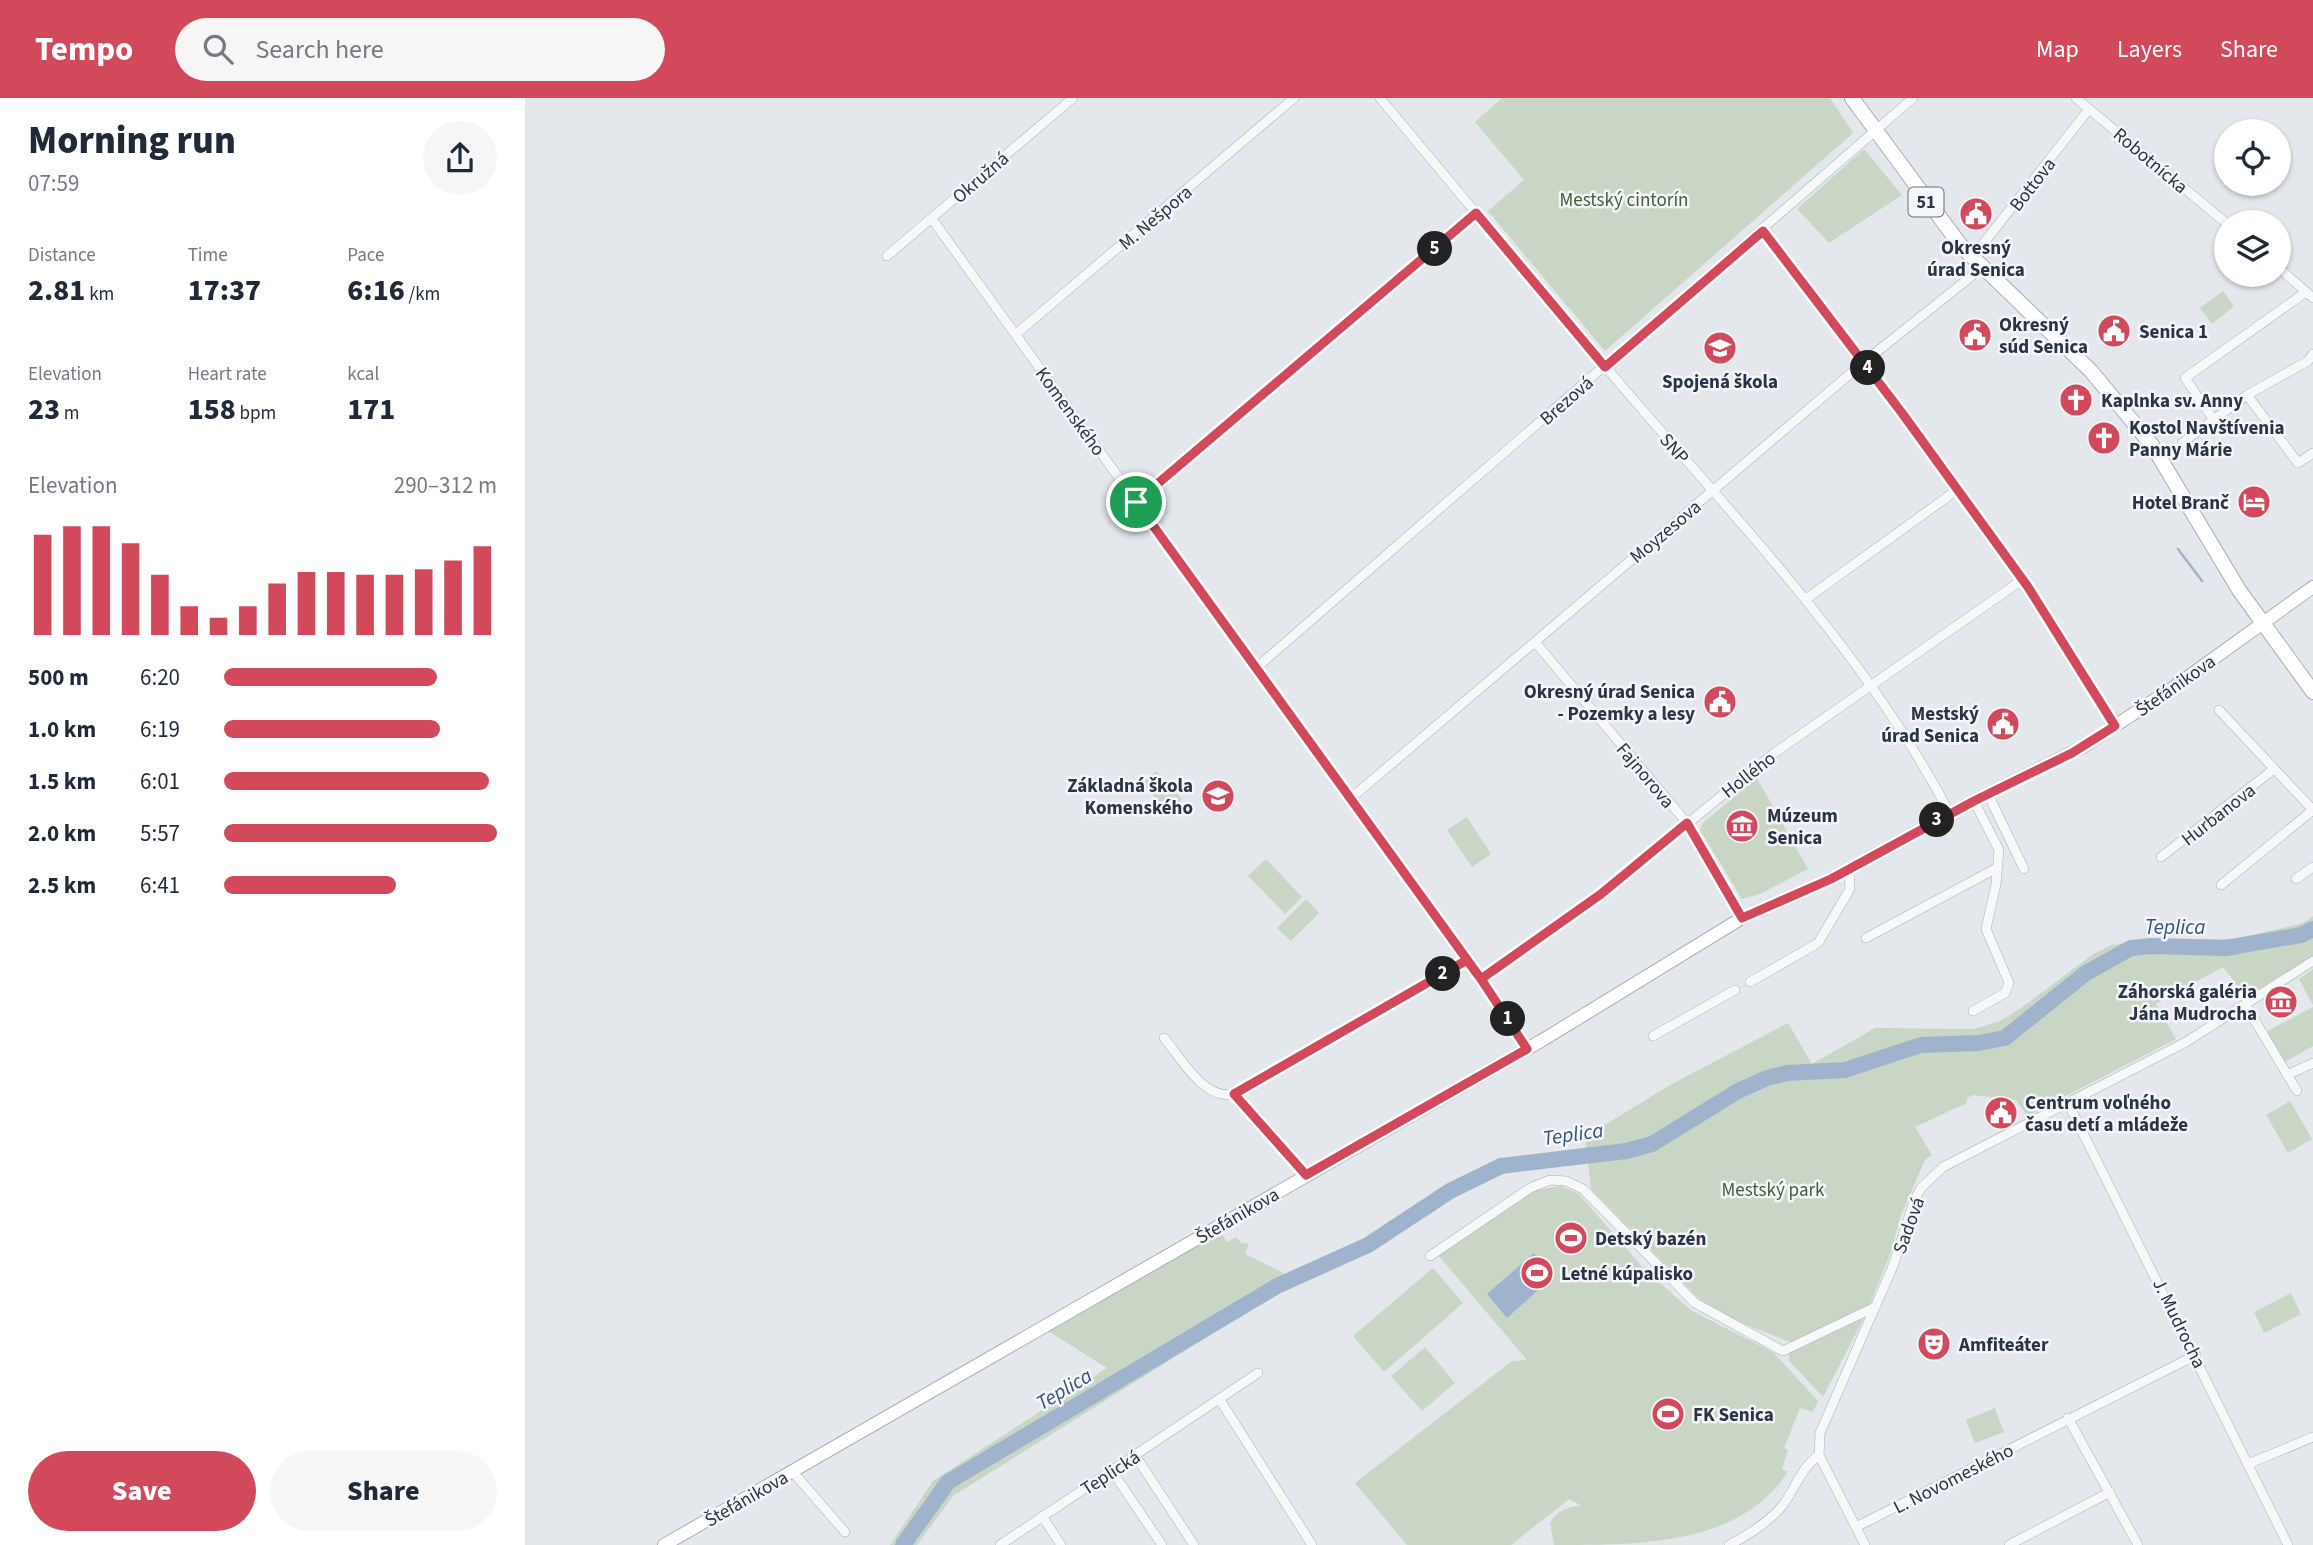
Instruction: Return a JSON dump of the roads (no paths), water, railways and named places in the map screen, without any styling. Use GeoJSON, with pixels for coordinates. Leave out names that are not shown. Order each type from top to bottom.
{"type":"FeatureCollection","features":[{"type":"Feature","properties":{"kind":"main road","name":"51"},"geometry":{"type":"LineString","coordinates":[[1852,98],[1939,220],[1978,262],[2091,371],[2153,445],[2261,622],[2313,692]]}},
{"type":"Feature","properties":{"kind":"street","name":"Okružná"},"geometry":{"type":"LineString","coordinates":[[887,256],[1073,98]]}},
{"type":"Feature","properties":{"kind":"street","name":"M. Nešpora"},"geometry":{"type":"LineString","coordinates":[[1016,334],[1294,98]]}},
{"type":"Feature","properties":{"kind":"street","name":"SNP"},"geometry":{"type":"LineString","coordinates":[[1380,98],[1605,367],[1806,600],[1872,687],[1949,814]]}},
{"type":"Feature","properties":{"kind":"street","name":"Brezová"},"geometry":{"type":"LineString","coordinates":[[1256,668],[1763,231],[1913,98]]}},
{"type":"Feature","properties":{"kind":"street","name":"Robotnícka"},"geometry":{"type":"LineString","coordinates":[[2075,98],[2214,213]]}},
{"type":"Feature","properties":{"kind":"street","name":"Bottova"},"geometry":{"type":"LineString","coordinates":[[1978,262],[2089,109]]}},
{"type":"Feature","properties":{"kind":"street"},"geometry":{"type":"LineString","coordinates":[[1136,502],[1476,213]]}},
{"type":"Feature","properties":{"kind":"street","name":"Komenského"},"geometry":{"type":"LineString","coordinates":[[932,219],[1481,979],[1527,1049]]}},
{"type":"Feature","properties":{"kind":"street"},"geometry":{"type":"LineString","coordinates":[[1763,231],[1864,362],[2022,580],[2115,726]]}},
{"type":"Feature","properties":{"kind":"street","name":"Moyzesova"},"geometry":{"type":"LineString","coordinates":[[1350,799],[1978,262]]}},
{"type":"Feature","properties":{"kind":"street"},"geometry":{"type":"LineString","coordinates":[[2213,419],[2185,378],[2310,295],[2291,278]]}},
{"type":"Feature","properties":{"kind":"street"},"geometry":{"type":"LineString","coordinates":[[2182,443],[2247,395],[2311,361]]}},
{"type":"Feature","properties":{"kind":"street"},"geometry":{"type":"LineString","coordinates":[[2247,395],[2298,463],[2313,453]]}},
{"type":"Feature","properties":{"kind":"street"},"geometry":{"type":"LineString","coordinates":[[1806,600],[1957,490]]}},
{"type":"Feature","properties":{"kind":"street","name":"Hollého"},"geometry":{"type":"LineString","coordinates":[[1481,979],[1601,894],[1773,754],[2022,580]]}},
{"type":"Feature","properties":{"kind":"street","name":"Štefánikova"},"geometry":{"type":"LineString","coordinates":[[664,1545],[1527,1049],[1742,918],[1849,870],[1949,814],[2072,753],[2115,726],[2313,587]]}},
{"type":"Feature","properties":{"kind":"street","name":"Fajnorova"},"geometry":{"type":"LineString","coordinates":[[1535,642],[1687,823],[1742,918]]}},
{"type":"Feature","properties":{"kind":"street","name":"Hurbanova"},"geometry":{"type":"LineString","coordinates":[[2219,710],[2313,810],[2221,885]]}},
{"type":"Feature","properties":{"kind":"street","name":"Hurbanova"},"geometry":{"type":"LineString","coordinates":[[2161,858],[2274,769]]}},
{"type":"Feature","properties":{"kind":"street"},"geometry":{"type":"LineString","coordinates":[[1988,794],[2024,869]]}},
{"type":"Feature","properties":{"kind":"street"},"geometry":{"type":"LineString","coordinates":[[1973,1011],[2005,993],[2010,983],[1986,929],[1996,884],[1995,869],[1999,850],[1974,801]]}},
{"type":"Feature","properties":{"kind":"street"},"geometry":{"type":"LineString","coordinates":[[2296,879],[2313,867]]}},
{"type":"Feature","properties":{"kind":"street"},"geometry":{"type":"LineString","coordinates":[[1866,938],[1995,869]]}},
{"type":"Feature","properties":{"kind":"street"},"geometry":{"type":"LineString","coordinates":[[1750,982],[1818,943],[1850,889],[1849,870]]}},
{"type":"Feature","properties":{"kind":"street"},"geometry":{"type":"LineString","coordinates":[[1164,1038],[1213,1093],[1225,1097],[1467,960]]}},
{"type":"Feature","properties":{"kind":"street","name":"Sadová"},"geometry":{"type":"LineString","coordinates":[[1819,1455],[1820,1433],[1893,1266],[1915,1199],[1930,1179],[1943,1167],[2186,1042],[2313,961]]}},
{"type":"Feature","properties":{"kind":"street"},"geometry":{"type":"LineString","coordinates":[[1653,1036],[1735,990]]}},
{"type":"Feature","properties":{"kind":"street"},"geometry":{"type":"LineString","coordinates":[[2245,1003],[2297,1091]]}},
{"type":"Feature","properties":{"kind":"street"},"geometry":{"type":"LineString","coordinates":[[2287,1074],[2313,1063]]}},
{"type":"Feature","properties":{"kind":"street"},"geometry":{"type":"LineString","coordinates":[[1234,1094],[1306,1175]]}},
{"type":"Feature","properties":{"kind":"street","name":"J. Mudrocha"},"geometry":{"type":"LineString","coordinates":[[2069,1103],[2288,1545]]}},
{"type":"Feature","properties":{"kind":"street"},"geometry":{"type":"LineString","coordinates":[[1430,1256],[1530,1188],[1550,1180],[1566,1181],[1583,1189],[1695,1303],[1783,1351],[1873,1308]]}},
{"type":"Feature","properties":{"kind":"street","name":"L. Novomeského"},"geometry":{"type":"LineString","coordinates":[[1856,1527],[2196,1355]]}},
{"type":"Feature","properties":{"kind":"street","name":"Teplická"},"geometry":{"type":"LineString","coordinates":[[1000,1545],[1258,1373]]}},
{"type":"Feature","properties":{"kind":"street"},"geometry":{"type":"LineString","coordinates":[[1220,1400],[1312,1545]]}},
{"type":"Feature","properties":{"kind":"street"},"geometry":{"type":"LineString","coordinates":[[2069,1418],[2138,1545]]}},
{"type":"Feature","properties":{"kind":"street"},"geometry":{"type":"LineString","coordinates":[[2248,1464],[2313,1437]]}},
{"type":"Feature","properties":{"kind":"street"},"geometry":{"type":"LineString","coordinates":[[1135,1455],[1194,1545]]}},
{"type":"Feature","properties":{"kind":"street"},"geometry":{"type":"LineString","coordinates":[[1729,1545],[1746,1536],[1782,1507],[1808,1463],[1819,1455],[1865,1545]]}},
{"type":"Feature","properties":{"kind":"street"},"geometry":{"type":"LineString","coordinates":[[792,1471],[845,1532]]}},
{"type":"Feature","properties":{"kind":"street"},"geometry":{"type":"LineString","coordinates":[[1112,1471],[1162,1545]]}},
{"type":"Feature","properties":{"kind":"street"},"geometry":{"type":"LineString","coordinates":[[2009,1545],[2110,1492]]}},
{"type":"Feature","properties":{"kind":"street"},"geometry":{"type":"LineString","coordinates":[[1042,1516],[1061,1545]]}},
{"type":"Feature","properties":{"kind":"water"},"geometry":{"type":"Polygon","coordinates":[[[1534,1253],[1554,1276],[1507,1318],[1487,1294],[1534,1253]]]}},
{"type":"Feature","properties":{"kind":"waterway"},"geometry":{"type":"LineString","coordinates":[[2178,549],[2202,581]]}},
{"type":"Feature","properties":{"kind":"waterway","name":"Teplica"},"geometry":{"type":"LineString","coordinates":[[903,1545],[948,1482],[1277,1286],[1368,1245],[1450,1191],[1501,1166],[1626,1151],[1652,1144],[1738,1091],[1767,1078],[1787,1073],[1845,1070],[1921,1045],[1978,1043],[2005,1038],[2086,973],[2131,948],[2226,948],[2301,935],[2313,929]]}},
{"type":"Feature","properties":{"kind":"place","name":"Okresný úrad Senica"},"geometry":{"type":"Point","coordinates":[1976,214]}},
{"type":"Feature","properties":{"kind":"place","name":"Senica 1"},"geometry":{"type":"Point","coordinates":[2114,331]}},
{"type":"Feature","properties":{"kind":"place","name":"Okresný súd Senica"},"geometry":{"type":"Point","coordinates":[1975,335]}},
{"type":"Feature","properties":{"kind":"place","name":"Spojená škola"},"geometry":{"type":"Point","coordinates":[1720,348]}},
{"type":"Feature","properties":{"kind":"place","name":"Kaplnka sv. Anny"},"geometry":{"type":"Point","coordinates":[2076,400]}},
{"type":"Feature","properties":{"kind":"place","name":"Kostol Navštívenia Panny Márie"},"geometry":{"type":"Point","coordinates":[2104,438]}},
{"type":"Feature","properties":{"kind":"place","name":"Hotel Branč"},"geometry":{"type":"Point","coordinates":[2254,502]}},
{"type":"Feature","properties":{"kind":"place","name":"Okresný úrad Senica - Pozemky a lesy"},"geometry":{"type":"Point","coordinates":[1720,702]}},
{"type":"Feature","properties":{"kind":"place","name":"Mestský úrad Senica"},"geometry":{"type":"Point","coordinates":[2003,724]}},
{"type":"Feature","properties":{"kind":"place","name":"Základná škola Komenského"},"geometry":{"type":"Point","coordinates":[1218,796]}},
{"type":"Feature","properties":{"kind":"place","name":"Múzeum Senica"},"geometry":{"type":"Point","coordinates":[1742,826]}},
{"type":"Feature","properties":{"kind":"place","name":"Záhorská galéria Jána Mudrocha"},"geometry":{"type":"Point","coordinates":[2281,1002]}},
{"type":"Feature","properties":{"kind":"place","name":"Centrum voľného času detí a mládeže"},"geometry":{"type":"Point","coordinates":[2001,1113]}},
{"type":"Feature","properties":{"kind":"place","name":"Detský bazén"},"geometry":{"type":"Point","coordinates":[1571,1238]}},
{"type":"Feature","properties":{"kind":"place","name":"Letné kúpalisko"},"geometry":{"type":"Point","coordinates":[1537,1273]}},
{"type":"Feature","properties":{"kind":"place","name":"Amfiteáter"},"geometry":{"type":"Point","coordinates":[1934,1344]}},
{"type":"Feature","properties":{"kind":"place","name":"FK Senica"},"geometry":{"type":"Point","coordinates":[1668,1414]}},
{"type":"Feature","properties":{"kind":"park label","name":"Mestský cintorín"},"geometry":{"type":"Point","coordinates":[1624,199]}},
{"type":"Feature","properties":{"kind":"park label","name":"Mestský park"},"geometry":{"type":"Point","coordinates":[1773,1189]}}]}
